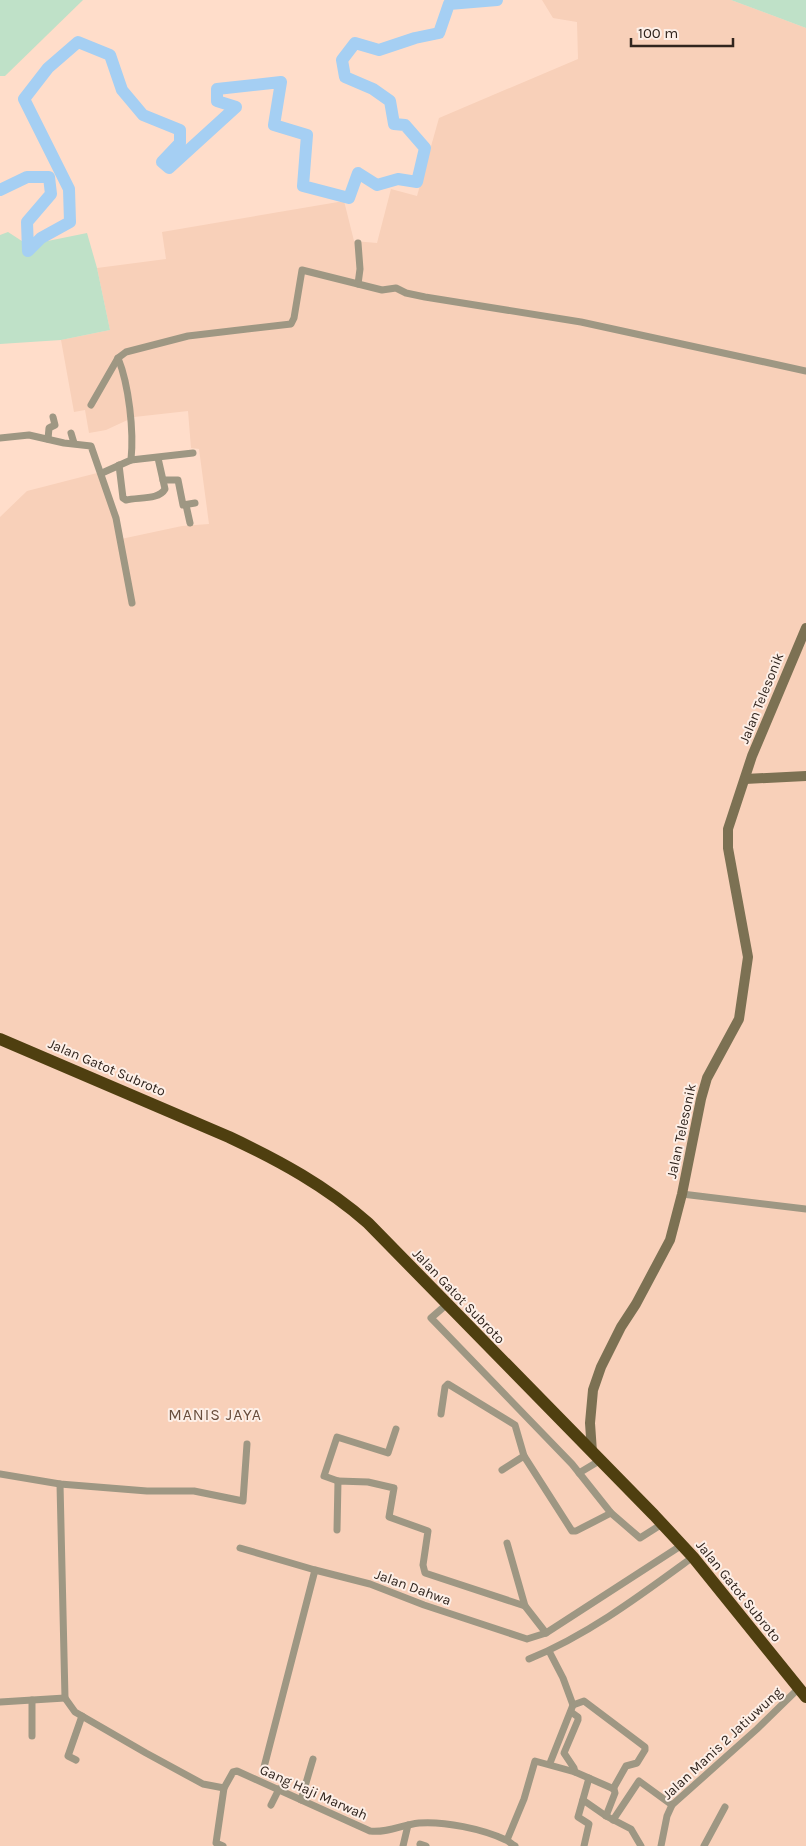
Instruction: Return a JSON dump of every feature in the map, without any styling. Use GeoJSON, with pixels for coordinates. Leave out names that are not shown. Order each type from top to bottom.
{"type":"FeatureCollection","features":[{"type":"Feature","properties":{"kind":"highway","name":"Jalan Gatot Subroto"},"geometry":{"type":"LineString","coordinates":[[0,1039],[264,1154],[339,1198],[368,1224],[682,1545],[802,1693]]}},
{"type":"Feature","properties":{"kind":"street"},"geometry":{"type":"LineString","coordinates":[[358,243],[360,269],[358,284]]}},
{"type":"Feature","properties":{"kind":"street"},"geometry":{"type":"LineString","coordinates":[[90,405],[118,358],[130,350],[188,336],[291,324],[294,318],[302,270],[382,290],[396,288],[406,293],[580,322],[806,371]]}},
{"type":"Feature","properties":{"kind":"street"},"geometry":{"type":"LineString","coordinates":[[118,358],[126,394],[132,448],[131,460]]}},
{"type":"Feature","properties":{"kind":"street"},"geometry":{"type":"LineString","coordinates":[[48,438],[48,428],[55,425],[53,417]]}},
{"type":"Feature","properties":{"kind":"street"},"geometry":{"type":"LineString","coordinates":[[71,433],[74,443]]}},
{"type":"Feature","properties":{"kind":"street"},"geometry":{"type":"LineString","coordinates":[[0,438],[29,435],[64,443],[90,446],[102,473],[116,518],[132,603]]}},
{"type":"Feature","properties":{"kind":"street"},"geometry":{"type":"LineString","coordinates":[[102,473],[131,460],[194,453]]}},
{"type":"Feature","properties":{"kind":"street"},"geometry":{"type":"LineString","coordinates":[[119,465],[123,498],[126,500],[159,496],[165,489],[158,458]]}},
{"type":"Feature","properties":{"kind":"street"},"geometry":{"type":"LineString","coordinates":[[163,480],[178,480],[182,504],[186,505],[190,523]]}},
{"type":"Feature","properties":{"kind":"street"},"geometry":{"type":"LineString","coordinates":[[186,505],[195,503]]}},
{"type":"Feature","properties":{"kind":"street","name":"Jalan Telesonik"},"geometry":{"type":"LineString","coordinates":[[595,1457],[590,1423],[595,1382],[621,1327],[664,1254],[682,1194],[696,1115],[705,1085],[736,1027],[743,1003],[747,948],[727,841],[730,820],[806,628]]}},
{"type":"Feature","properties":{"kind":"street"},"geometry":{"type":"LineString","coordinates":[[745,779],[806,776]]}},
{"type":"Feature","properties":{"kind":"street"},"geometry":{"type":"LineString","coordinates":[[682,1194],[806,1209]]}},
{"type":"Feature","properties":{"kind":"street"},"geometry":{"type":"LineString","coordinates":[[446,1305],[431,1318],[579,1472],[611,1513],[640,1538],[662,1524]]}},
{"type":"Feature","properties":{"kind":"street"},"geometry":{"type":"LineString","coordinates":[[440,1414],[445,1387],[448,1384],[515,1425],[524,1456],[572,1531],[576,1531],[611,1513]]}},
{"type":"Feature","properties":{"kind":"street"},"geometry":{"type":"LineString","coordinates":[[396,1429],[388,1453],[337,1437],[324,1476],[338,1481],[368,1482],[395,1488],[389,1516],[428,1531],[423,1565],[425,1573],[429,1576],[525,1606]]}},
{"type":"Feature","properties":{"kind":"street"},"geometry":{"type":"LineString","coordinates":[[0,1474],[60,1484],[147,1491],[194,1491],[243,1502],[247,1444]]}},
{"type":"Feature","properties":{"kind":"street"},"geometry":{"type":"LineString","coordinates":[[502,1470],[524,1456]]}},
{"type":"Feature","properties":{"kind":"street"},"geometry":{"type":"LineString","coordinates":[[579,1472],[595,1457]]}},
{"type":"Feature","properties":{"kind":"street"},"geometry":{"type":"LineString","coordinates":[[337,1530],[338,1481]]}},
{"type":"Feature","properties":{"kind":"street"},"geometry":{"type":"LineString","coordinates":[[60,1484],[65,1698],[76,1712],[146,1753],[203,1784],[224,1788],[216,1843],[223,1846]]}},
{"type":"Feature","properties":{"kind":"street"},"geometry":{"type":"LineString","coordinates":[[507,1543],[525,1606],[546,1633]]}},
{"type":"Feature","properties":{"kind":"street","name":"Jalan Dahwa"},"geometry":{"type":"LineString","coordinates":[[240,1548],[370,1584],[424,1605],[526,1639],[546,1633],[682,1545]]}},
{"type":"Feature","properties":{"kind":"street"},"geometry":{"type":"LineString","coordinates":[[529,1659],[549,1651],[629,1603],[693,1557]]}},
{"type":"Feature","properties":{"kind":"street"},"geometry":{"type":"LineString","coordinates":[[263,1771],[315,1570]]}},
{"type":"Feature","properties":{"kind":"street"},"geometry":{"type":"LineString","coordinates":[[549,1651],[563,1678],[572,1708],[578,1717],[564,1753],[575,1772]]}},
{"type":"Feature","properties":{"kind":"street","name":"Jalan Manis 2 Jatiuwung"},"geometry":{"type":"LineString","coordinates":[[661,1846],[667,1816],[672,1805],[802,1693]]}},
{"type":"Feature","properties":{"kind":"street"},"geometry":{"type":"LineString","coordinates":[[0,1702],[65,1698]]}},
{"type":"Feature","properties":{"kind":"street"},"geometry":{"type":"LineString","coordinates":[[32,1700],[32,1736]]}},
{"type":"Feature","properties":{"kind":"street"},"geometry":{"type":"LineString","coordinates":[[550,1763],[572,1708],[582,1700],[644,1747],[637,1763],[626,1766],[613,1789],[615,1793],[606,1816]]}},
{"type":"Feature","properties":{"kind":"street"},"geometry":{"type":"LineString","coordinates":[[76,1760],[68,1756],[82,1716]]}},
{"type":"Feature","properties":{"kind":"street"},"geometry":{"type":"LineString","coordinates":[[301,1800],[313,1759]]}},
{"type":"Feature","properties":{"kind":"street"},"geometry":{"type":"LineString","coordinates":[[507,1840],[524,1799],[535,1760],[575,1772],[613,1789]]}},
{"type":"Feature","properties":{"kind":"street","name":"Gang Haji Marwah"},"geometry":{"type":"LineString","coordinates":[[224,1788],[233,1772],[237,1771],[370,1831],[389,1831],[408,1825],[448,1825],[507,1840],[515,1846]]}},
{"type":"Feature","properties":{"kind":"street"},"geometry":{"type":"LineString","coordinates":[[584,1846],[589,1825],[578,1817],[589,1778]]}},
{"type":"Feature","properties":{"kind":"street"},"geometry":{"type":"LineString","coordinates":[[613,1820],[640,1781],[672,1805]]}},
{"type":"Feature","properties":{"kind":"street"},"geometry":{"type":"LineString","coordinates":[[271,1805],[279,1789]]}},
{"type":"Feature","properties":{"kind":"street"},"geometry":{"type":"LineString","coordinates":[[583,1800],[606,1816],[631,1829],[642,1846]]}},
{"type":"Feature","properties":{"kind":"street"},"geometry":{"type":"LineString","coordinates":[[704,1846],[725,1807]]}},
{"type":"Feature","properties":{"kind":"street"},"geometry":{"type":"LineString","coordinates":[[403,1846],[408,1825]]}},
{"type":"Feature","properties":{"kind":"shaded area"},"geometry":{"type":"Polygon","coordinates":[[[542,0],[731,0],[806,28],[806,1846],[0,1846],[0,517],[27,491],[101,472],[121,539],[182,526],[209,524],[199,449],[191,448],[188,411],[134,417],[106,430],[89,433],[85,410],[74,412],[61,340],[110,330],[97,268],[166,259],[162,232],[344,201],[354,241],[377,243],[391,189],[417,196],[439,118],[578,59],[577,22],[553,18],[542,0]]]}},
{"type":"Feature","properties":{"kind":"green space"},"geometry":{"type":"Polygon","coordinates":[[[0,0],[83,0],[5,76],[0,76],[0,0]]]}},
{"type":"Feature","properties":{"kind":"green space"},"geometry":{"type":"Polygon","coordinates":[[[731,0],[806,0],[806,28],[731,0]]]}},
{"type":"Feature","properties":{"kind":"green space"},"geometry":{"type":"Polygon","coordinates":[[[8,232],[28,245],[87,233],[97,268],[110,330],[61,340],[0,344],[0,235],[8,232]]]}},
{"type":"Feature","properties":{"kind":"waterway"},"geometry":{"type":"LineString","coordinates":[[0,190],[27,177],[49,177],[51,194],[27,222],[28,251],[41,238],[70,222],[69,189],[24,99],[48,68],[78,42],[110,55],[122,90],[143,115],[180,130],[180,143],[162,162],[169,168],[236,107],[217,101],[217,89],[281,82],[274,125],[307,135],[303,186],[349,198],[358,173],[377,185],[398,179],[417,182],[425,148],[405,125],[394,124],[390,101],[373,89],[345,77],[342,60],[355,43],[379,50],[415,38],[439,33],[449,4],[497,0]]}},
{"type":"Feature","properties":{"kind":"district","name":"MANIS JAYA"},"geometry":{"type":"Point","coordinates":[215,1414]}}]}
